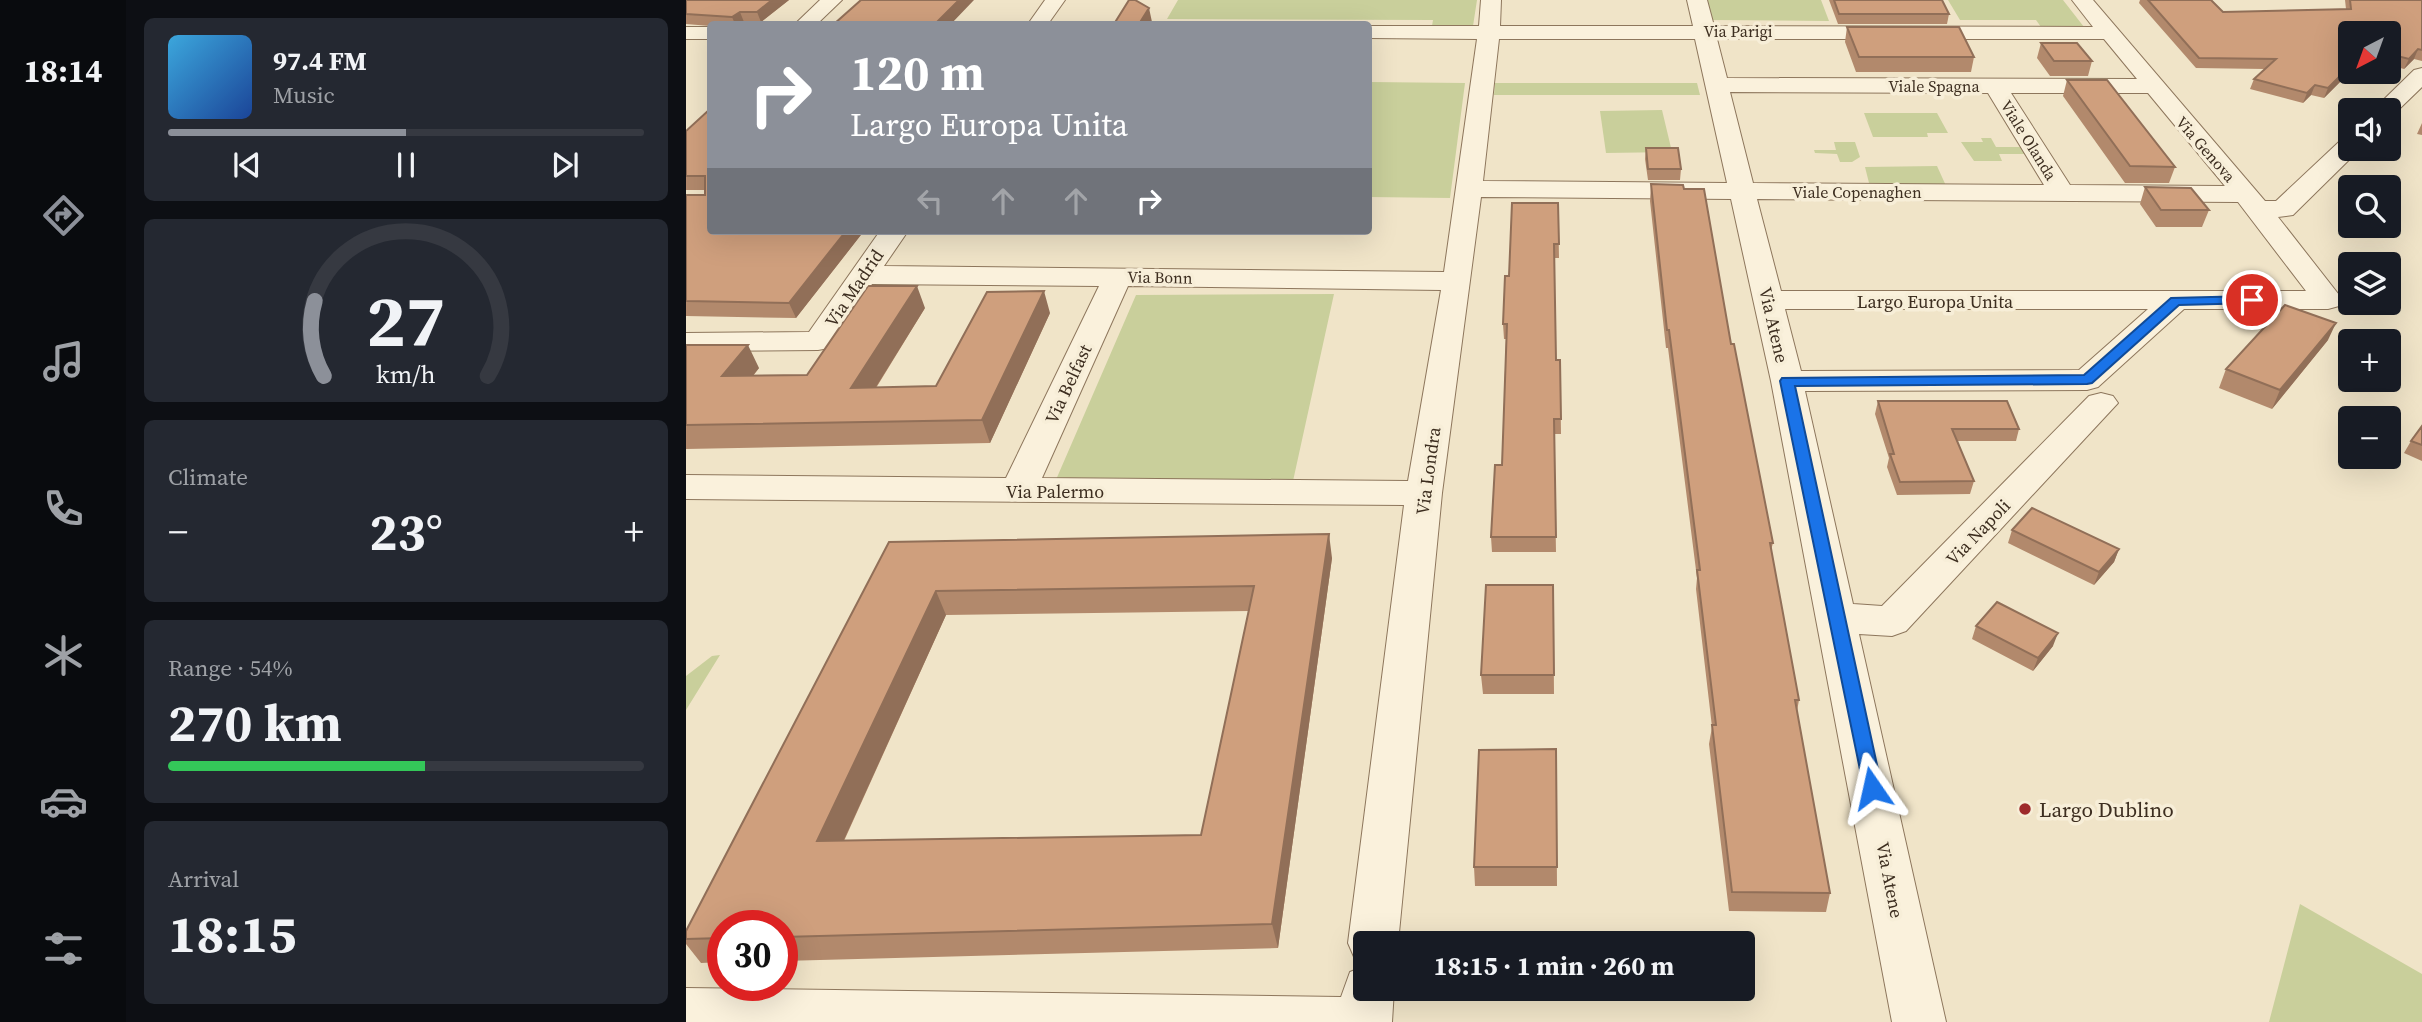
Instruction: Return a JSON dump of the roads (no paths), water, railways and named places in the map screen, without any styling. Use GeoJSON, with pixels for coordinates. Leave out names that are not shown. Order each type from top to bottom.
{"type":"FeatureCollection","features":[{"type":"Feature","properties":{"kind":"street"},"geometry":{"type":"LineString","coordinates":[[808,21],[832,0]]}},
{"type":"Feature","properties":{"kind":"street"},"geometry":{"type":"LineString","coordinates":[[1040,21],[1055,0]]}},
{"type":"Feature","properties":{"kind":"street","name":"Via Londra"},"geometry":{"type":"LineString","coordinates":[[1374,931],[1424,493],[1457,281],[1491,0]]}},
{"type":"Feature","properties":{"kind":"street","name":"Via Atene"},"geometry":{"type":"LineString","coordinates":[[1697,0],[1787,381],[1919,1022]]}},
{"type":"Feature","properties":{"kind":"street","name":"Via Genova"},"geometry":{"type":"LineString","coordinates":[[2082,0],[2107,33],[2252,202],[2328,300]]}},
{"type":"Feature","properties":{"kind":"street","name":"Via Parigi"},"geometry":{"type":"LineString","coordinates":[[1372,32],[2107,33]]}},
{"type":"Feature","properties":{"kind":"street"},"geometry":{"type":"LineString","coordinates":[[686,33],[707,33]]}},
{"type":"Feature","properties":{"kind":"street"},"geometry":{"type":"LineString","coordinates":[[2398,98],[2422,75]]}},
{"type":"Feature","properties":{"kind":"street","name":"Viale Spagna"},"geometry":{"type":"LineString","coordinates":[[1716,85],[2152,86]]}},
{"type":"Feature","properties":{"kind":"street","name":"Viale Olanda"},"geometry":{"type":"LineString","coordinates":[[1996,87],[2062,193]]}},
{"type":"Feature","properties":{"kind":"street"},"geometry":{"type":"LineString","coordinates":[[2252,202],[2283,209],[2338,156]]}},
{"type":"Feature","properties":{"kind":"street","name":"Viale Copenaghen"},"geometry":{"type":"LineString","coordinates":[[1469,189],[2062,193],[2252,202]]}},
{"type":"Feature","properties":{"kind":"street","name":"Via Madrid"},"geometry":{"type":"LineString","coordinates":[[686,342],[818,341],[891,235]]}},
{"type":"Feature","properties":{"kind":"street","name":"Via Bonn"},"geometry":{"type":"LineString","coordinates":[[862,275],[1457,281]]}},
{"type":"Feature","properties":{"kind":"street","name":"Via Belfast"},"geometry":{"type":"LineString","coordinates":[[1018,491],[1118,276]]}},
{"type":"Feature","properties":{"kind":"street","name":"Largo Europa Unita"},"geometry":{"type":"LineString","coordinates":[[1769,300],[2328,300]]}},
{"type":"Feature","properties":{"kind":"street"},"geometry":{"type":"LineString","coordinates":[[2101,301],[2138,334]]}},
{"type":"Feature","properties":{"kind":"street"},"geometry":{"type":"LineString","coordinates":[[1787,381],[2087,380],[2175,301]]}},
{"type":"Feature","properties":{"kind":"street","name":"Via Napoli"},"geometry":{"type":"LineString","coordinates":[[1837,618],[1892,621],[2101,403]]}},
{"type":"Feature","properties":{"kind":"street","name":"Via Palermo"},"geometry":{"type":"LineString","coordinates":[[686,487],[1424,493]]}},
{"type":"Feature","properties":{"kind":"street"},"geometry":{"type":"LineString","coordinates":[[1364,1022],[1367,1001]]}},
{"type":"Feature","properties":{"kind":"street"},"geometry":{"type":"LineString","coordinates":[[686,1013],[1340,1022]]}},
{"type":"Feature","properties":{"kind":"place","name":"Largo Dublino"},"geometry":{"type":"Point","coordinates":[2025,809]}}]}
